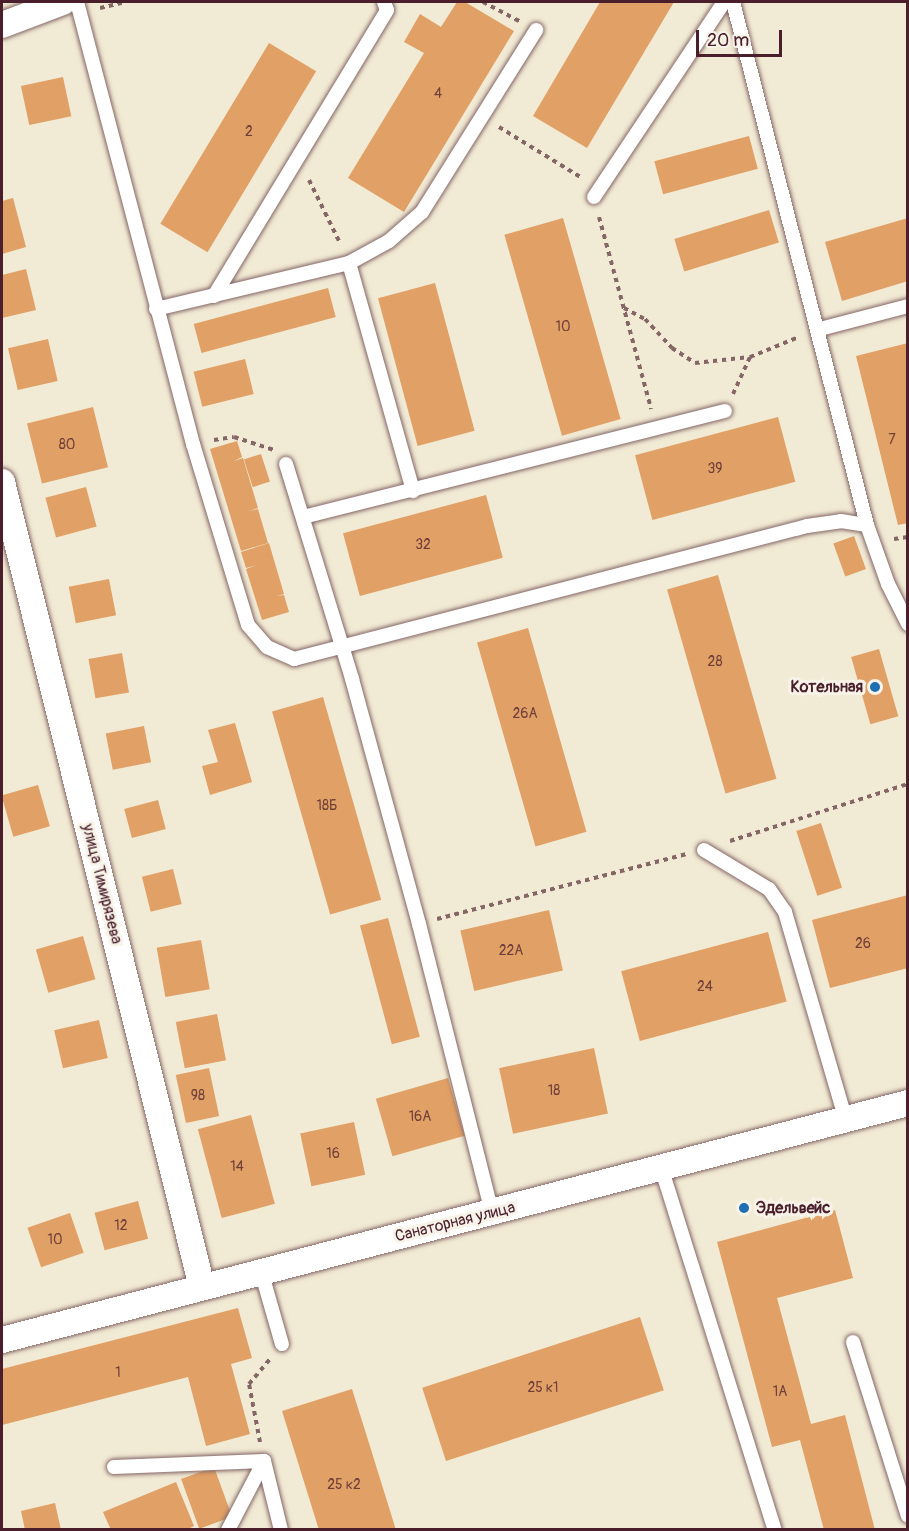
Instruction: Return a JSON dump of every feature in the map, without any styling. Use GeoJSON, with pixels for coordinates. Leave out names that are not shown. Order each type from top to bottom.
{"type":"FeatureCollection","features":[{"type":"Feature","properties":{"kind":"street"},"geometry":{"type":"LineString","coordinates":[[2,25],[63,2]]}},
{"type":"Feature","properties":{"kind":"street","name":"улица Тимирязева"},"geometry":{"type":"LineString","coordinates":[[2,482],[202,1287]]}},
{"type":"Feature","properties":{"kind":"street","name":"Санаторная улица"},"geometry":{"type":"LineString","coordinates":[[2,1340],[908,1103]]}},
{"type":"Feature","properties":{"kind":"lane"},"geometry":{"type":"LineString","coordinates":[[77,2],[193,444],[248,626],[267,648],[294,659],[343,649],[624,571],[807,526],[841,521],[867,525]]}},
{"type":"Feature","properties":{"kind":"lane"},"geometry":{"type":"LineString","coordinates":[[214,296],[387,10],[384,2]]}},
{"type":"Feature","properties":{"kind":"lane"},"geometry":{"type":"LineString","coordinates":[[594,197],[724,2]]}},
{"type":"Feature","properties":{"kind":"lane"},"geometry":{"type":"LineString","coordinates":[[733,2],[820,329],[867,525],[888,584],[908,624]]}},
{"type":"Feature","properties":{"kind":"lane"},"geometry":{"type":"LineString","coordinates":[[156,309],[349,263],[389,241],[422,212],[484,117],[536,30]]}},
{"type":"Feature","properties":{"kind":"lane"},"geometry":{"type":"LineString","coordinates":[[349,263],[413,491]]}},
{"type":"Feature","properties":{"kind":"lane"},"geometry":{"type":"LineString","coordinates":[[820,329],[908,306]]}},
{"type":"Feature","properties":{"kind":"lane"},"geometry":{"type":"LineString","coordinates":[[303,517],[657,430],[725,411]]}},
{"type":"Feature","properties":{"kind":"lane"},"geometry":{"type":"LineString","coordinates":[[286,464],[343,649],[419,924],[492,1213]]}},
{"type":"Feature","properties":{"kind":"lane"},"geometry":{"type":"LineString","coordinates":[[704,850],[769,889],[785,912],[846,1120]]}},
{"type":"Feature","properties":{"kind":"lane"},"geometry":{"type":"LineString","coordinates":[[661,1167],[775,1530]]}},
{"type":"Feature","properties":{"kind":"lane"},"geometry":{"type":"LineString","coordinates":[[261,1271],[282,1344]]}},
{"type":"Feature","properties":{"kind":"lane"},"geometry":{"type":"LineString","coordinates":[[853,1342],[908,1516]]}},
{"type":"Feature","properties":{"kind":"lane"},"geometry":{"type":"LineString","coordinates":[[114,1467],[264,1461]]}},
{"type":"Feature","properties":{"kind":"lane"},"geometry":{"type":"LineString","coordinates":[[228,1530],[264,1461]]}},
{"type":"Feature","properties":{"kind":"lane"},"geometry":{"type":"LineString","coordinates":[[264,1461],[281,1530]]}},
{"type":"Feature","properties":{"kind":"path"},"geometry":{"type":"LineString","coordinates":[[483,2],[536,30]]}},
{"type":"Feature","properties":{"kind":"path"},"geometry":{"type":"LineString","coordinates":[[484,117],[588,182],[657,430]]}},
{"type":"Feature","properties":{"kind":"path"},"geometry":{"type":"LineString","coordinates":[[298,157],[349,263]]}},
{"type":"Feature","properties":{"kind":"path"},"geometry":{"type":"LineString","coordinates":[[623,308],[645,319],[672,348],[695,363],[750,357],[820,329]]}},
{"type":"Feature","properties":{"kind":"path"},"geometry":{"type":"LineString","coordinates":[[725,411],[750,357]]}},
{"type":"Feature","properties":{"kind":"path"},"geometry":{"type":"LineString","coordinates":[[193,444],[234,437],[274,450],[286,464]]}},
{"type":"Feature","properties":{"kind":"path"},"geometry":{"type":"LineString","coordinates":[[419,924],[704,850],[908,784]]}},
{"type":"Feature","properties":{"kind":"path"},"geometry":{"type":"LineString","coordinates":[[264,1461],[249,1384],[282,1344]]}},
{"type":"Feature","properties":{"kind":"building"},"geometry":{"type":"Polygon","coordinates":[[[457,2],[465,2],[514,31],[404,212],[348,178],[424,53],[404,42],[420,14],[441,27],[457,2]]]}},
{"type":"Feature","properties":{"kind":"building"},"geometry":{"type":"Polygon","coordinates":[[[600,2],[674,2],[587,148],[533,116],[600,2]]]}},
{"type":"Feature","properties":{"kind":"building"},"geometry":{"type":"Polygon","coordinates":[[[269,43],[316,71],[207,252],[160,224],[269,43]]]}},
{"type":"Feature","properties":{"kind":"building"},"geometry":{"type":"Polygon","coordinates":[[[63,77],[71,116],[29,125],[21,86],[63,77]]]}},
{"type":"Feature","properties":{"kind":"building"},"geometry":{"type":"Polygon","coordinates":[[[749,136],[758,169],[663,194],[654,161],[749,136]]]}},
{"type":"Feature","properties":{"kind":"building"},"geometry":{"type":"Polygon","coordinates":[[[13,198],[26,247],[2,254],[2,201],[13,198]]]}},
{"type":"Feature","properties":{"kind":"building"},"geometry":{"type":"Polygon","coordinates":[[[769,210],[779,243],[684,271],[674,239],[769,210]]]}},
{"type":"Feature","properties":{"kind":"building"},"geometry":{"type":"Polygon","coordinates":[[[563,218],[621,419],[562,436],[504,235],[563,218]]]}},
{"type":"Feature","properties":{"kind":"building"},"geometry":{"type":"Polygon","coordinates":[[[908,218],[908,281],[842,301],[825,242],[908,218]]]}},
{"type":"Feature","properties":{"kind":"building"},"geometry":{"type":"Polygon","coordinates":[[[26,269],[36,310],[2,318],[2,275],[26,269]]]}},
{"type":"Feature","properties":{"kind":"building"},"geometry":{"type":"Polygon","coordinates":[[[435,283],[475,431],[418,446],[378,298],[435,283]]]}},
{"type":"Feature","properties":{"kind":"building"},"geometry":{"type":"Polygon","coordinates":[[[328,288],[336,317],[202,353],[194,324],[328,288]]]}},
{"type":"Feature","properties":{"kind":"building"},"geometry":{"type":"Polygon","coordinates":[[[48,339],[58,381],[18,390],[8,348],[48,339]]]}},
{"type":"Feature","properties":{"kind":"building"},"geometry":{"type":"Polygon","coordinates":[[[908,343],[908,523],[898,525],[856,356],[908,343]]]}},
{"type":"Feature","properties":{"kind":"building"},"geometry":{"type":"Polygon","coordinates":[[[245,359],[254,394],[202,407],[194,372],[245,359]]]}},
{"type":"Feature","properties":{"kind":"building"},"geometry":{"type":"Polygon","coordinates":[[[93,407],[108,467],[42,484],[27,423],[93,407]]]}},
{"type":"Feature","properties":{"kind":"building"},"geometry":{"type":"Polygon","coordinates":[[[778,417],[795,482],[652,520],[635,455],[778,417]]]}},
{"type":"Feature","properties":{"kind":"building"},"geometry":{"type":"Polygon","coordinates":[[[237,441],[242,457],[234,461],[243,458],[258,508],[249,511],[258,509],[268,543],[241,551],[210,449],[237,441]]]}},
{"type":"Feature","properties":{"kind":"building"},"geometry":{"type":"Polygon","coordinates":[[[261,454],[270,482],[253,487],[244,460],[261,454]]]}},
{"type":"Feature","properties":{"kind":"building"},"geometry":{"type":"Polygon","coordinates":[[[86,487],[97,527],[56,537],[45,498],[86,487]]]}},
{"type":"Feature","properties":{"kind":"building"},"geometry":{"type":"Polygon","coordinates":[[[486,495],[503,558],[360,596],[343,533],[486,495]]]}},
{"type":"Feature","properties":{"kind":"building"},"geometry":{"type":"Polygon","coordinates":[[[854,536],[866,569],[845,576],[833,544],[854,536]]]}},
{"type":"Feature","properties":{"kind":"building"},"geometry":{"type":"Polygon","coordinates":[[[269,543],[284,594],[277,596],[284,595],[289,612],[262,620],[246,569],[257,565],[246,568],[241,552],[269,543]]]}},
{"type":"Feature","properties":{"kind":"building"},"geometry":{"type":"Polygon","coordinates":[[[718,575],[776,779],[725,793],[667,590],[718,575]]]}},
{"type":"Feature","properties":{"kind":"building"},"geometry":{"type":"Polygon","coordinates":[[[109,579],[116,615],[76,623],[69,587],[109,579]]]}},
{"type":"Feature","properties":{"kind":"building"},"geometry":{"type":"Polygon","coordinates":[[[528,628],[586,832],[535,846],[477,643],[528,628]]]}},
{"type":"Feature","properties":{"kind":"building","name":"Котельная"},"geometry":{"type":"Polygon","coordinates":[[[879,649],[898,716],[870,724],[851,657],[879,649]]]}},
{"type":"Feature","properties":{"kind":"building"},"geometry":{"type":"Polygon","coordinates":[[[122,653],[129,692],[95,698],[89,659],[122,653]]]}},
{"type":"Feature","properties":{"kind":"building"},"geometry":{"type":"Polygon","coordinates":[[[323,697],[381,900],[330,914],[272,712],[323,697]]]}},
{"type":"Feature","properties":{"kind":"building"},"geometry":{"type":"Polygon","coordinates":[[[235,723],[252,782],[210,795],[202,766],[218,762],[208,730],[235,723]]]}},
{"type":"Feature","properties":{"kind":"building"},"geometry":{"type":"Polygon","coordinates":[[[144,726],[151,762],[113,770],[106,733],[144,726]]]}},
{"type":"Feature","properties":{"kind":"building"},"geometry":{"type":"Polygon","coordinates":[[[38,785],[50,826],[13,837],[2,795],[38,785]]]}},
{"type":"Feature","properties":{"kind":"building"},"geometry":{"type":"Polygon","coordinates":[[[158,800],[166,829],[132,838],[124,809],[158,800]]]}},
{"type":"Feature","properties":{"kind":"building"},"geometry":{"type":"Polygon","coordinates":[[[821,823],[842,888],[817,896],[796,831],[821,823]]]}},
{"type":"Feature","properties":{"kind":"building"},"geometry":{"type":"Polygon","coordinates":[[[173,869],[182,904],[151,912],[142,877],[173,869]]]}},
{"type":"Feature","properties":{"kind":"building"},"geometry":{"type":"Polygon","coordinates":[[[908,895],[908,968],[830,988],[812,920],[908,895]]]}},
{"type":"Feature","properties":{"kind":"building"},"geometry":{"type":"Polygon","coordinates":[[[549,910],[563,970],[474,991],[460,930],[549,910]]]}},
{"type":"Feature","properties":{"kind":"building"},"geometry":{"type":"Polygon","coordinates":[[[388,918],[420,1037],[392,1044],[360,926],[388,918]]]}},
{"type":"Feature","properties":{"kind":"building"},"geometry":{"type":"Polygon","coordinates":[[[768,932],[787,1002],[640,1041],[621,971],[768,932]]]}},
{"type":"Feature","properties":{"kind":"building"},"geometry":{"type":"Polygon","coordinates":[[[83,936],[95,979],[48,993],[36,950],[83,936]]]}},
{"type":"Feature","properties":{"kind":"building"},"geometry":{"type":"Polygon","coordinates":[[[201,940],[210,989],[165,997],[157,948],[201,940]]]}},
{"type":"Feature","properties":{"kind":"building"},"geometry":{"type":"Polygon","coordinates":[[[217,1014],[226,1060],[185,1068],[176,1022],[217,1014]]]}},
{"type":"Feature","properties":{"kind":"building"},"geometry":{"type":"Polygon","coordinates":[[[99,1020],[108,1058],[63,1068],[54,1030],[99,1020]]]}},
{"type":"Feature","properties":{"kind":"building"},"geometry":{"type":"Polygon","coordinates":[[[594,1048],[608,1114],[513,1134],[499,1068],[594,1048]]]}},
{"type":"Feature","properties":{"kind":"building"},"geometry":{"type":"Polygon","coordinates":[[[209,1068],[219,1116],[186,1123],[176,1075],[209,1068]]]}},
{"type":"Feature","properties":{"kind":"building"},"geometry":{"type":"Polygon","coordinates":[[[448,1078],[465,1136],[392,1156],[376,1099],[448,1078]]]}},
{"type":"Feature","properties":{"kind":"building"},"geometry":{"type":"Polygon","coordinates":[[[251,1115],[275,1204],[222,1218],[198,1129],[251,1115]]]}},
{"type":"Feature","properties":{"kind":"building"},"geometry":{"type":"Polygon","coordinates":[[[354,1122],[365,1175],[311,1186],[300,1133],[354,1122]]]}},
{"type":"Feature","properties":{"kind":"building"},"geometry":{"type":"Polygon","coordinates":[[[138,1201],[148,1239],[105,1250],[95,1213],[138,1201]]]}},
{"type":"Feature","properties":{"kind":"building"},"geometry":{"type":"Polygon","coordinates":[[[835,1210],[853,1278],[777,1298],[811,1424],[845,1415],[875,1530],[824,1530],[800,1440],[772,1447],[717,1242],[835,1210]]]}},
{"type":"Feature","properties":{"kind":"building"},"geometry":{"type":"Polygon","coordinates":[[[70,1213],[84,1253],[41,1267],[27,1228],[70,1213]]]}},
{"type":"Feature","properties":{"kind":"building"},"geometry":{"type":"Polygon","coordinates":[[[238,1308],[252,1358],[231,1364],[250,1434],[206,1446],[188,1377],[2,1425],[2,1369],[238,1308]]]}},
{"type":"Feature","properties":{"kind":"building"},"geometry":{"type":"Polygon","coordinates":[[[640,1317],[664,1390],[446,1461],[422,1388],[640,1317]]]}},
{"type":"Feature","properties":{"kind":"building"},"geometry":{"type":"Polygon","coordinates":[[[352,1389],[396,1530],[319,1530],[282,1411],[352,1389]]]}},
{"type":"Feature","properties":{"kind":"building"},"geometry":{"type":"Polygon","coordinates":[[[214,1467],[232,1517],[199,1529],[181,1479],[214,1467]]]}},
{"type":"Feature","properties":{"kind":"building"},"geometry":{"type":"Polygon","coordinates":[[[176,1482],[194,1526],[186,1530],[111,1530],[103,1512],[176,1482]]]}},
{"type":"Feature","properties":{"kind":"building"},"geometry":{"type":"Polygon","coordinates":[[[55,1503],[61,1530],[25,1530],[21,1511],[55,1503]]]}},
{"type":"Feature","properties":{"kind":"place","name":"Котельная"},"geometry":{"type":"Point","coordinates":[875,687]}},
{"type":"Feature","properties":{"kind":"place","name":"Эдельвейс"},"geometry":{"type":"Point","coordinates":[744,1208]}}]}
